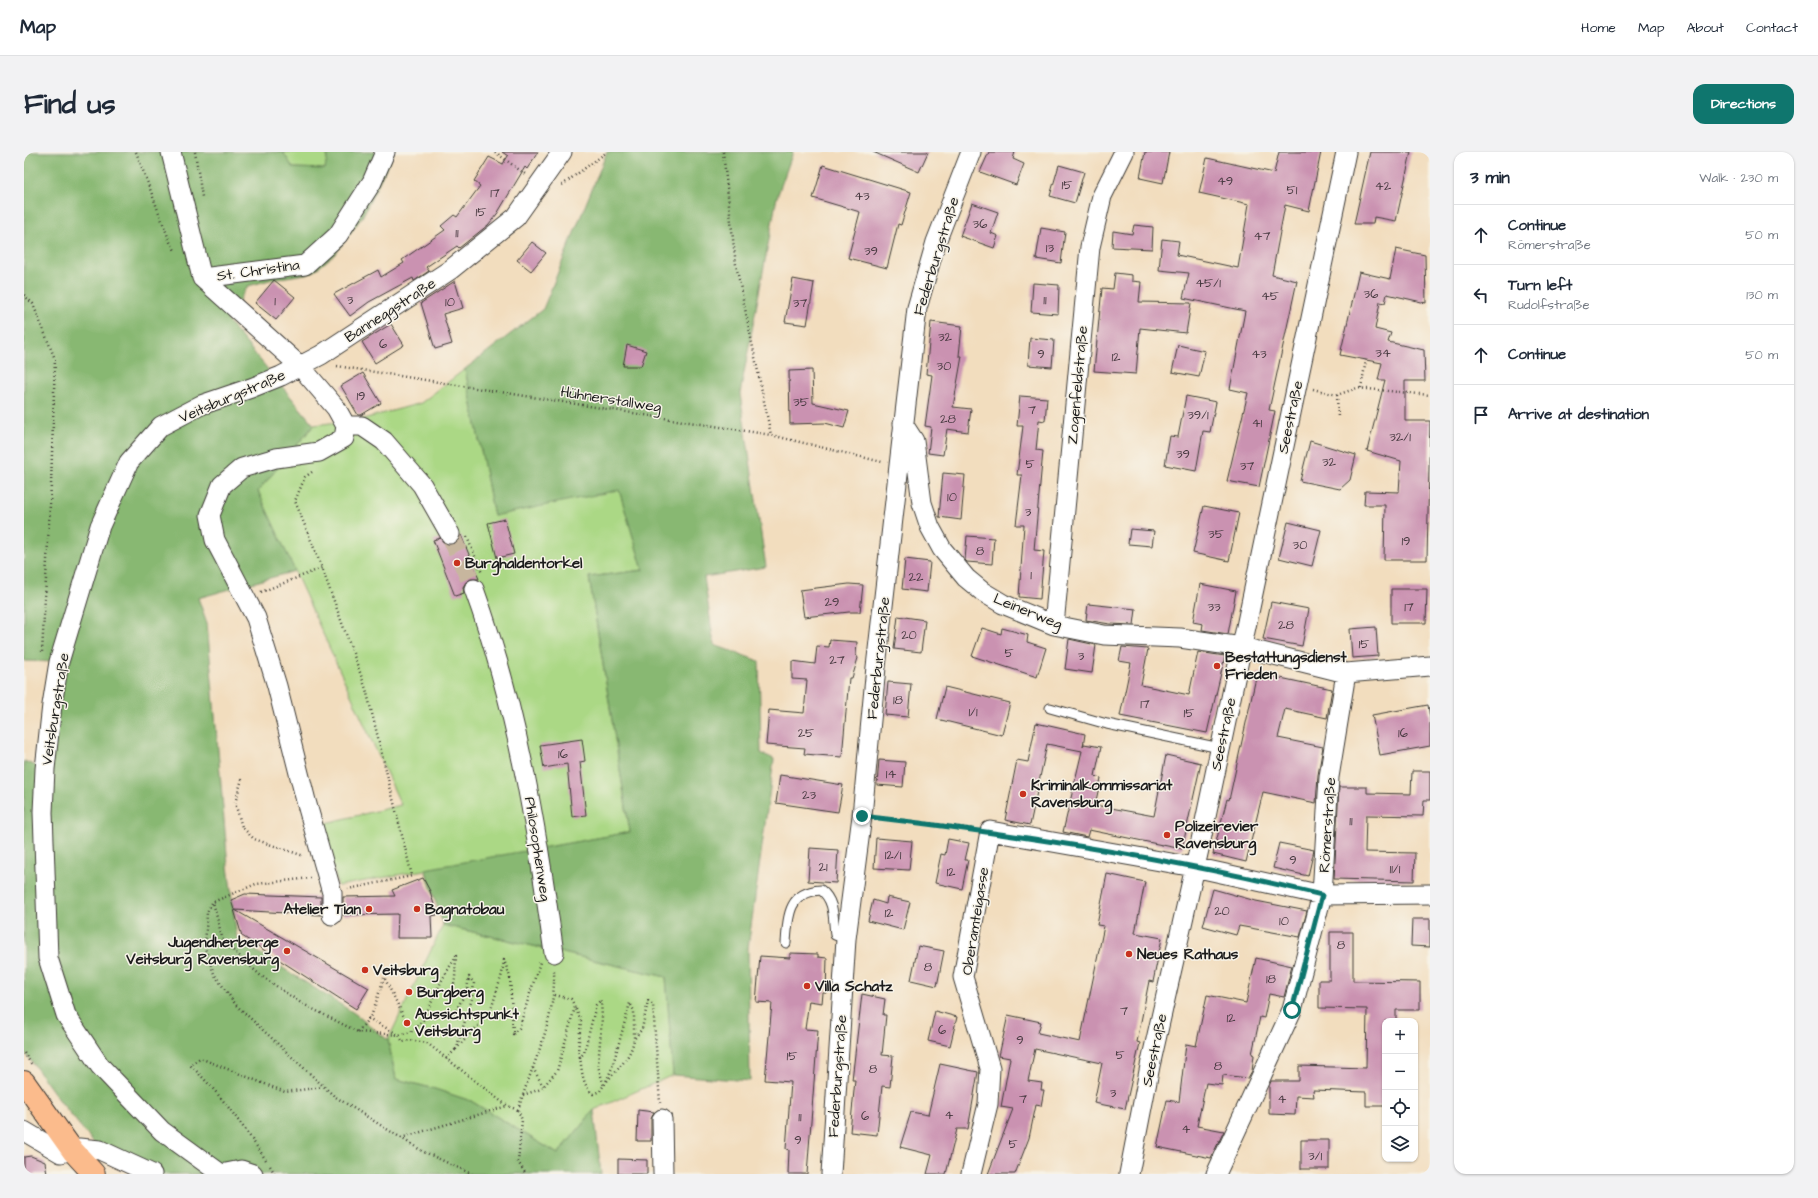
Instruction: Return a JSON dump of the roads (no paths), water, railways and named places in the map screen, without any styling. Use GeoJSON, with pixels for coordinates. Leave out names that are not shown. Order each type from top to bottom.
{"type":"FeatureCollection","features":[{"type":"Feature","properties":{"kind":"main road"},"geometry":{"type":"LineString","coordinates":[[24,1082],[73,1151],[94,1174]]}},
{"type":"Feature","properties":{"kind":"street","name":"St. Christina"},"geometry":{"type":"LineString","coordinates":[[171,152],[202,278],[305,265],[338,235],[372,182],[385,152]]}},
{"type":"Feature","properties":{"kind":"street","name":"Banneggstraße"},"geometry":{"type":"LineString","coordinates":[[300,366],[321,355],[450,270],[516,218],[562,152]]}},
{"type":"Feature","properties":{"kind":"street","name":"Federburgstraße"},"geometry":{"type":"LineString","coordinates":[[831,1174],[846,939],[862,816],[876,666],[917,308],[936,242],[971,152]]}},
{"type":"Feature","properties":{"kind":"street","name":"Zogenfeldstraße"},"geometry":{"type":"LineString","coordinates":[[1054,625],[1090,247],[1102,196],[1124,152]]}},
{"type":"Feature","properties":{"kind":"street","name":"Seestraße"},"geometry":{"type":"LineString","coordinates":[[1129,1174],[1150,1066],[1242,647],[1346,152]]}},
{"type":"Feature","properties":{"kind":"street"},"geometry":{"type":"LineString","coordinates":[[202,278],[300,366]]}},
{"type":"Feature","properties":{"kind":"street","name":"Veitsburgstraße"},"geometry":{"type":"LineString","coordinates":[[221,1174],[162,1131],[100,1066],[66,1015],[48,958],[43,812],[45,769],[60,662],[100,526],[129,462],[161,426],[201,405],[251,388],[300,366],[336,408],[346,426]]}},
{"type":"Feature","properties":{"kind":"street","name":"Leinerweg"},"geometry":{"type":"LineString","coordinates":[[903,424],[914,440],[922,503],[930,527],[951,561],[966,578],[996,600],[1054,625],[1104,635],[1180,638],[1242,647]]}},
{"type":"Feature","properties":{"kind":"street"},"geometry":{"type":"LineString","coordinates":[[332,915],[329,880],[306,801],[277,686],[256,618],[214,540],[210,515],[222,485],[242,468],[276,458],[319,452],[344,438],[346,426],[362,426],[384,441],[422,485],[457,532]]}},
{"type":"Feature","properties":{"kind":"street","name":"Philosophenweg"},"geometry":{"type":"LineString","coordinates":[[479,584],[526,779],[544,881],[554,953]]}},
{"type":"Feature","properties":{"kind":"street"},"geometry":{"type":"LineString","coordinates":[[1242,647],[1346,674],[1430,666]]}},
{"type":"Feature","properties":{"kind":"street","name":"Römerstraße"},"geometry":{"type":"LineString","coordinates":[[1216,1174],[1292,1010],[1322,895],[1329,777],[1346,674]]}},
{"type":"Feature","properties":{"kind":"street","name":"Oberamteigasse"},"geometry":{"type":"LineString","coordinates":[[971,1174],[988,1104],[990,1068],[963,977],[990,831],[1194,867]]}},
{"type":"Feature","properties":{"kind":"street"},"geometry":{"type":"LineString","coordinates":[[1194,867],[1322,895],[1430,894]]}},
{"type":"Feature","properties":{"kind":"street"},"geometry":{"type":"LineString","coordinates":[[662,1119],[663,1174]]}},
{"type":"Feature","properties":{"kind":"street"},"geometry":{"type":"LineString","coordinates":[[24,1132],[62,1153],[79,1148],[100,1150],[152,1174]]}},
{"type":"Feature","properties":{"kind":"street"},"geometry":{"type":"LineString","coordinates":[[221,1174],[241,1170],[253,1174]]}},
{"type":"Feature","properties":{"kind":"lane"},"geometry":{"type":"LineString","coordinates":[[1050,708],[1107,724],[1220,748]]}},
{"type":"Feature","properties":{"kind":"lane"},"geometry":{"type":"LineString","coordinates":[[786,943],[788,918],[793,904],[802,894],[821,890],[828,896],[832,910],[834,935],[846,939]]}},
{"type":"Feature","properties":{"kind":"tunnel"},"geometry":{"type":"LineString","coordinates":[[450,534],[474,589]]}},
{"type":"Feature","properties":{"kind":"place","name":"Burghaldentorkel"},"geometry":{"type":"Point","coordinates":[457,563]}},
{"type":"Feature","properties":{"kind":"place","name":"Bestattungsdienst Frieden"},"geometry":{"type":"Point","coordinates":[1217,666]}},
{"type":"Feature","properties":{"kind":"place","name":"Kriminalkommissariat Ravensburg"},"geometry":{"type":"Point","coordinates":[1023,794]}},
{"type":"Feature","properties":{"kind":"place","name":"Polizeirevier Ravensburg"},"geometry":{"type":"Point","coordinates":[1167,835]}},
{"type":"Feature","properties":{"kind":"place","name":"Atelier Tian"},"geometry":{"type":"Point","coordinates":[369,909]}},
{"type":"Feature","properties":{"kind":"place","name":"Bagnatobau"},"geometry":{"type":"Point","coordinates":[417,909]}},
{"type":"Feature","properties":{"kind":"place","name":"Jugendherberge Veitsburg Ravensburg"},"geometry":{"type":"Point","coordinates":[287,951]}},
{"type":"Feature","properties":{"kind":"place","name":"Neues Rathaus"},"geometry":{"type":"Point","coordinates":[1129,954]}},
{"type":"Feature","properties":{"kind":"place","name":"Veitsburg"},"geometry":{"type":"Point","coordinates":[365,970]}},
{"type":"Feature","properties":{"kind":"place","name":"Villa Schatz"},"geometry":{"type":"Point","coordinates":[807,986]}},
{"type":"Feature","properties":{"kind":"place","name":"Burgberg"},"geometry":{"type":"Point","coordinates":[409,992]}},
{"type":"Feature","properties":{"kind":"place","name":"Aussichtspunkt Veitsburg"},"geometry":{"type":"Point","coordinates":[407,1023]}}]}
